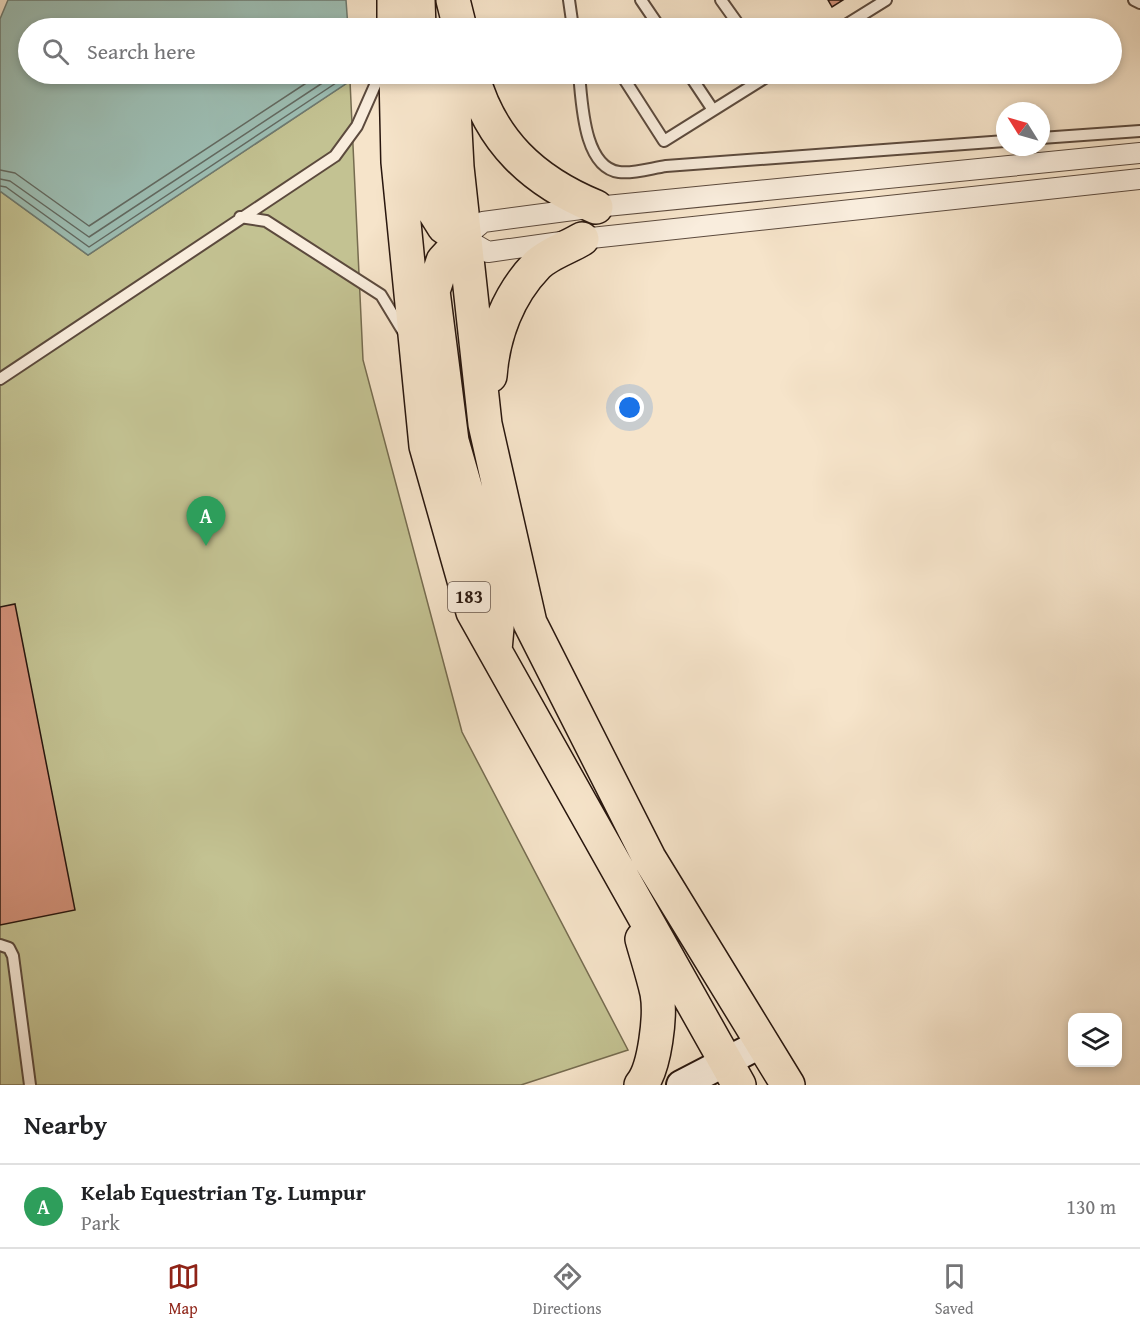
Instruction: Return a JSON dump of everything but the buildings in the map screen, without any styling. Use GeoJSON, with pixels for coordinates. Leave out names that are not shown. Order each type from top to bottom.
{"type":"FeatureCollection","features":[{"type":"Feature","properties":{"kind":"highway"},"geometry":{"type":"LineString","coordinates":[[391,0],[393,18]]}},
{"type":"Feature","properties":{"kind":"highway"},"geometry":{"type":"LineString","coordinates":[[418,0],[419,18]]}},
{"type":"Feature","properties":{"kind":"highway"},"geometry":{"type":"LineString","coordinates":[[450,0],[450,18]]}},
{"type":"Feature","properties":{"kind":"highway"},"geometry":{"type":"LineString","coordinates":[[450,0],[456,18]]}},
{"type":"Feature","properties":{"kind":"highway","name":"183"},"geometry":{"type":"LineString","coordinates":[[396,84],[398,162],[426,446],[473,612],[732,1073]]}},
{"type":"Feature","properties":{"kind":"highway"},"geometry":{"type":"LineString","coordinates":[[423,84],[429,202],[444,227],[464,238]]}},
{"type":"Feature","properties":{"kind":"highway"},"geometry":{"type":"LineString","coordinates":[[453,84],[464,238],[485,424],[530,623],[648,858],[787,1085]]}},
{"type":"Feature","properties":{"kind":"highway"},"geometry":{"type":"LineString","coordinates":[[475,84],[480,102],[502,141],[534,172],[564,194],[596,207]]}},
{"type":"Feature","properties":{"kind":"highway"},"geometry":{"type":"LineString","coordinates":[[464,238],[443,261],[434,291],[452,441],[499,604],[495,650]]}},
{"type":"Feature","properties":{"kind":"highway"},"geometry":{"type":"LineString","coordinates":[[485,424],[491,358],[505,309],[538,264],[582,239]]}},
{"type":"Feature","properties":{"kind":"highway"},"geometry":{"type":"LineString","coordinates":[[627,887],[657,996],[656,1040],[645,1079],[641,1085]]}},
{"type":"Feature","properties":{"kind":"main road"},"geometry":{"type":"LineString","coordinates":[[681,1085],[732,1073],[762,1043]]}},
{"type":"Feature","properties":{"kind":"street"},"geometry":{"type":"LineString","coordinates":[[1140,153],[596,207],[483,222],[464,238],[488,252],[582,239],[1140,179]]}},
{"type":"Feature","properties":{"kind":"lane"},"geometry":{"type":"LineString","coordinates":[[388,18],[391,0]]}},
{"type":"Feature","properties":{"kind":"lane"},"geometry":{"type":"LineString","coordinates":[[569,0],[572,18]]}},
{"type":"Feature","properties":{"kind":"lane"},"geometry":{"type":"LineString","coordinates":[[641,0],[653,18]]}},
{"type":"Feature","properties":{"kind":"lane"},"geometry":{"type":"LineString","coordinates":[[721,0],[734,18]]}},
{"type":"Feature","properties":{"kind":"lane"},"geometry":{"type":"LineString","coordinates":[[857,18],[886,0]]}},
{"type":"Feature","properties":{"kind":"lane"},"geometry":{"type":"LineString","coordinates":[[1134,0],[1140,3]]}},
{"type":"Feature","properties":{"kind":"lane"},"geometry":{"type":"LineString","coordinates":[[0,379],[334,156],[357,126],[376,84]]}},
{"type":"Feature","properties":{"kind":"lane"},"geometry":{"type":"LineString","coordinates":[[580,84],[587,138],[600,161],[618,172],[666,166],[996,142]]}},
{"type":"Feature","properties":{"kind":"lane"},"geometry":{"type":"LineString","coordinates":[[627,84],[664,141],[755,84]]}},
{"type":"Feature","properties":{"kind":"lane"},"geometry":{"type":"LineString","coordinates":[[696,84],[713,110]]}},
{"type":"Feature","properties":{"kind":"lane"},"geometry":{"type":"LineString","coordinates":[[1050,137],[1140,131]]}},
{"type":"Feature","properties":{"kind":"lane"},"geometry":{"type":"LineString","coordinates":[[240,218],[266,222],[381,295],[418,353]]}},
{"type":"Feature","properties":{"kind":"lane"},"geometry":{"type":"LineString","coordinates":[[0,945],[9,948],[14,956],[30,1085]]}},
{"type":"Feature","properties":{"kind":"shaded area"},"geometry":{"type":"Polygon","coordinates":[[[345,84],[350,84],[363,360],[462,732],[628,1050],[521,1085],[0,1085],[0,191],[88,255],[345,84]]]}},
{"type":"Feature","properties":{"kind":"water"},"geometry":{"type":"Polygon","coordinates":[[[8,0],[346,0],[347,18],[18,18],[18,84],[345,84],[88,255],[0,191],[0,19],[8,0]]]}},
{"type":"Feature","properties":{"kind":"place","name":"Kelab Equestrian Tg. Lumpur"},"geometry":{"type":"Point","coordinates":[206,546]}}]}
